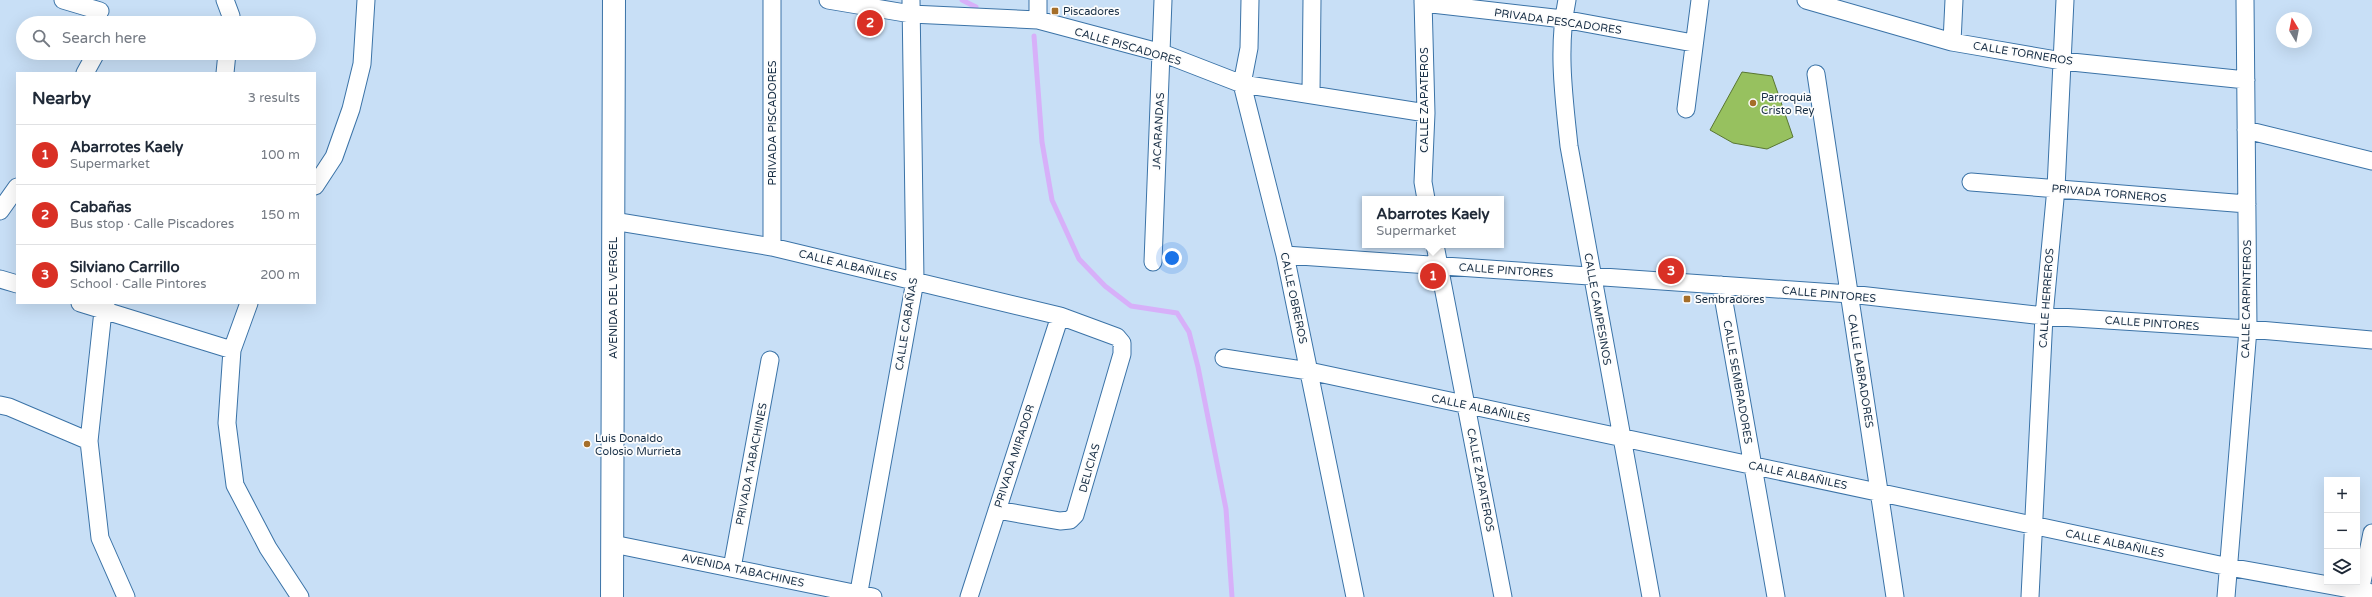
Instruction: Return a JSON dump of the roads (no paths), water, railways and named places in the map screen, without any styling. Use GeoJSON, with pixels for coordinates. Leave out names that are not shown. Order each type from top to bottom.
{"type":"FeatureCollection","features":[{"type":"Feature","properties":{"kind":"street"},"geometry":{"type":"LineString","coordinates":[[63,0],[100,11]]}},
{"type":"Feature","properties":{"kind":"street"},"geometry":{"type":"LineString","coordinates":[[225,0],[231,16]]}},
{"type":"Feature","properties":{"kind":"street"},"geometry":{"type":"LineString","coordinates":[[316,184],[334,157],[351,109],[362,64],[366,0]]}},
{"type":"Feature","properties":{"kind":"street","name":"AVENIDA DEL VERGEL"},"geometry":{"type":"LineString","coordinates":[[612,597],[614,0]]}},
{"type":"Feature","properties":{"kind":"street","name":"PRIVADA PISCADORES"},"geometry":{"type":"LineString","coordinates":[[772,0],[772,247]]}},
{"type":"Feature","properties":{"kind":"street","name":"CALLE PISCADORES"},"geometry":{"type":"LineString","coordinates":[[828,0],[1038,20],[1162,53],[1242,84],[1311,93],[1426,112]]}},
{"type":"Feature","properties":{"kind":"street"},"geometry":{"type":"LineString","coordinates":[[1038,0],[1038,20]]}},
{"type":"Feature","properties":{"kind":"street","name":"JACARANDAS"},"geometry":{"type":"LineString","coordinates":[[1152,262],[1162,53],[1163,0]]}},
{"type":"Feature","properties":{"kind":"street","name":"CALLE OBREROS"},"geometry":{"type":"LineString","coordinates":[[1250,0],[1249,48],[1242,84],[1285,255],[1355,597]]}},
{"type":"Feature","properties":{"kind":"street"},"geometry":{"type":"LineString","coordinates":[[1311,93],[1312,0]]}},
{"type":"Feature","properties":{"kind":"street","name":"CALLE CAMPESINOS"},"geometry":{"type":"LineString","coordinates":[[1567,0],[1563,19],[1562,73],[1569,146],[1651,597]]}},
{"type":"Feature","properties":{"kind":"street"},"geometry":{"type":"LineString","coordinates":[[1686,109],[1693,43],[1700,0]]}},
{"type":"Feature","properties":{"kind":"street"},"geometry":{"type":"LineString","coordinates":[[1952,42],[1954,0]]}},
{"type":"Feature","properties":{"kind":"street","name":"CALLE HERREROS"},"geometry":{"type":"LineString","coordinates":[[2030,597],[2044,316],[2056,188],[2065,0]]}},
{"type":"Feature","properties":{"kind":"street","name":"CALLE CARPINTEROS"},"geometry":{"type":"LineString","coordinates":[[2226,597],[2248,330],[2245,0]]}},
{"type":"Feature","properties":{"kind":"street","name":"PRIVADA PESCADORES"},"geometry":{"type":"LineString","coordinates":[[1423,1],[1563,19],[1693,43]]}},
{"type":"Feature","properties":{"kind":"street","name":"CALLE ZAPATEROS"},"geometry":{"type":"LineString","coordinates":[[1423,1],[1426,112],[1423,182],[1425,196]]}},
{"type":"Feature","properties":{"kind":"street","name":"CALLE TORNEROS"},"geometry":{"type":"LineString","coordinates":[[1815,1],[1952,42],[2062,61],[2246,80]]}},
{"type":"Feature","properties":{"kind":"street","name":"CALLE CABAÑAS"},"geometry":{"type":"LineString","coordinates":[[863,596],[915,281],[911,7]]}},
{"type":"Feature","properties":{"kind":"street"},"geometry":{"type":"LineString","coordinates":[[86,72],[92,60]]}},
{"type":"Feature","properties":{"kind":"street"},"geometry":{"type":"LineString","coordinates":[[225,72],[226,60]]}},
{"type":"Feature","properties":{"kind":"street","name":"CALLE LABRADORES"},"geometry":{"type":"LineString","coordinates":[[1816,74],[1895,597]]}},
{"type":"Feature","properties":{"kind":"street"},"geometry":{"type":"LineString","coordinates":[[2246,130],[2372,161]]}},
{"type":"Feature","properties":{"kind":"street","name":"PRIVADA TORNEROS"},"geometry":{"type":"LineString","coordinates":[[1971,182],[2247,204]]}},
{"type":"Feature","properties":{"kind":"street"},"geometry":{"type":"LineString","coordinates":[[0,211],[16,189]]}},
{"type":"Feature","properties":{"kind":"street","name":"CALLE ALBAÑILES"},"geometry":{"type":"LineString","coordinates":[[613,221],[772,247],[915,281],[1060,316],[1117,337],[1122,343]]}},
{"type":"Feature","properties":{"kind":"street","name":"CALLE ZAPATEROS"},"geometry":{"type":"LineString","coordinates":[[1436,248],[1503,597]]}},
{"type":"Feature","properties":{"kind":"street","name":"CALLE PINTORES"},"geometry":{"type":"LineString","coordinates":[[1285,255],[1850,294],[2044,316],[2372,340]]}},
{"type":"Feature","properties":{"kind":"street"},"geometry":{"type":"LineString","coordinates":[[0,279],[16,284]]}},
{"type":"Feature","properties":{"kind":"street","name":"CALLE SEMBRADORES"},"geometry":{"type":"LineString","coordinates":[[1721,285],[1776,597]]}},
{"type":"Feature","properties":{"kind":"street"},"geometry":{"type":"LineString","coordinates":[[86,304],[104,307],[232,350]]}},
{"type":"Feature","properties":{"kind":"street"},"geometry":{"type":"LineString","coordinates":[[249,304],[232,350],[227,423],[235,485],[268,548],[300,597]]}},
{"type":"Feature","properties":{"kind":"street"},"geometry":{"type":"LineString","coordinates":[[104,307],[89,441],[100,538],[126,597]]}},
{"type":"Feature","properties":{"kind":"street","name":"PRIVADA MIRADOR"},"geometry":{"type":"LineString","coordinates":[[969,597],[1060,316]]}},
{"type":"Feature","properties":{"kind":"street","name":"DELICIAS"},"geometry":{"type":"LineString","coordinates":[[997,510],[1060,521],[1070,520],[1075,515],[1122,354],[1122,343]]}},
{"type":"Feature","properties":{"kind":"street","name":"CALLE ALBAÑILES"},"geometry":{"type":"LineString","coordinates":[[1224,358],[1309,371],[2034,526],[2363,594]]}},
{"type":"Feature","properties":{"kind":"street","name":"PRIVADA TABACHINES"},"geometry":{"type":"LineString","coordinates":[[732,568],[770,360]]}},
{"type":"Feature","properties":{"kind":"street"},"geometry":{"type":"LineString","coordinates":[[0,405],[9,407],[89,441]]}},
{"type":"Feature","properties":{"kind":"street"},"geometry":{"type":"LineString","coordinates":[[2363,594],[2372,533]]}},
{"type":"Feature","properties":{"kind":"street","name":"AVENIDA TABACHINES"},"geometry":{"type":"LineString","coordinates":[[613,544],[863,596]]}},
{"type":"Feature","properties":{"kind":"waterway"},"geometry":{"type":"LineString","coordinates":[[962,0],[976,7]]}},
{"type":"Feature","properties":{"kind":"waterway"},"geometry":{"type":"LineString","coordinates":[[1034,36],[1042,142],[1052,200],[1079,259],[1105,286],[1131,306],[1177,313],[1189,332],[1198,367],[1226,509],[1232,597]]}},
{"type":"Feature","properties":{"kind":"place","name":"Piscadores"},"geometry":{"type":"Point","coordinates":[1055,11]}},
{"type":"Feature","properties":{"kind":"place","name":"Cabañas"},"geometry":{"type":"Point","coordinates":[870,23]}},
{"type":"Feature","properties":{"kind":"place","name":"Parroquia Cristo Rey"},"geometry":{"type":"Point","coordinates":[1753,103]}},
{"type":"Feature","properties":{"kind":"place","name":"Silviano Carrillo"},"geometry":{"type":"Point","coordinates":[1671,271]}},
{"type":"Feature","properties":{"kind":"place","name":"Abarrotes Kaely"},"geometry":{"type":"Point","coordinates":[1433,276]}},
{"type":"Feature","properties":{"kind":"place","name":"Sembradores"},"geometry":{"type":"Point","coordinates":[1687,299]}},
{"type":"Feature","properties":{"kind":"place","name":"Luis Donaldo Colosio Murrieta"},"geometry":{"type":"Point","coordinates":[587,444]}}]}
